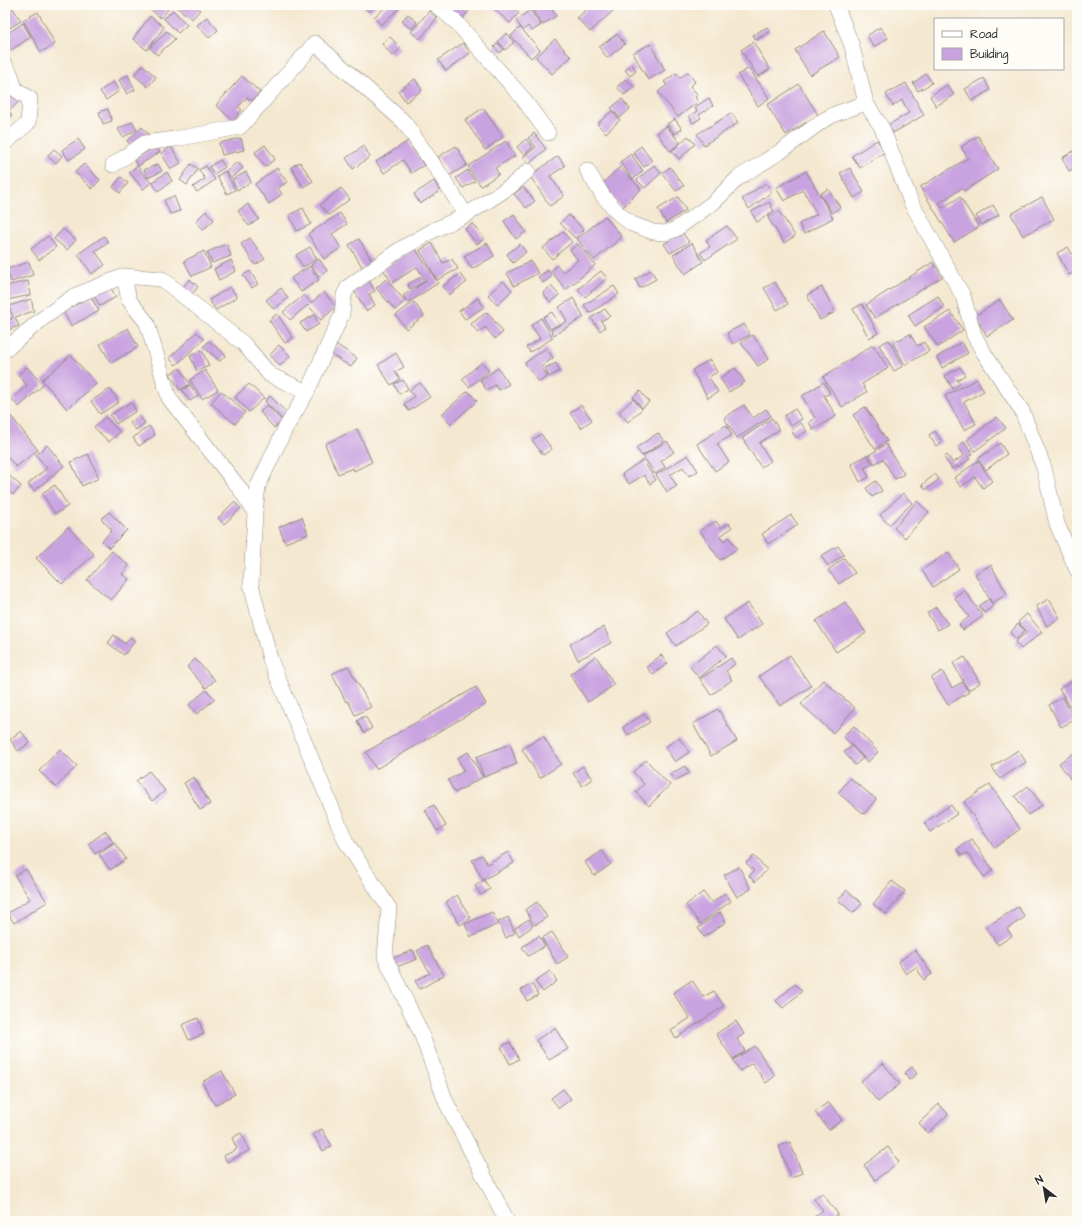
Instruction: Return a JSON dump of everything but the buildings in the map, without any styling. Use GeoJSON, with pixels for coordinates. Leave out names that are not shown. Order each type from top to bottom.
{"type":"FeatureCollection","features":[{"type":"Feature","properties":{"kind":"street"},"geometry":{"type":"LineString","coordinates":[[436,5],[457,23],[521,96],[548,133]]}},
{"type":"Feature","properties":{"kind":"street"},"geometry":{"type":"LineString","coordinates":[[836,5],[852,46],[866,104],[882,128],[911,202],[963,296],[974,335],[1022,411],[1044,468],[1057,524],[1077,570]]}},
{"type":"Feature","properties":{"kind":"street"},"geometry":{"type":"LineString","coordinates":[[113,165],[145,143],[240,126],[315,43],[404,122],[438,170],[466,215]]}},
{"type":"Feature","properties":{"kind":"street"},"geometry":{"type":"LineString","coordinates":[[5,65],[11,75],[15,88],[30,99],[28,123],[5,143]]}},
{"type":"Feature","properties":{"kind":"street"},"geometry":{"type":"LineString","coordinates":[[587,170],[603,196],[619,214],[632,224],[653,232],[666,233],[676,229],[714,202],[738,178],[780,152],[822,121],[835,114],[866,104]]}},
{"type":"Feature","properties":{"kind":"street"},"geometry":{"type":"LineString","coordinates":[[508,1221],[446,1102],[421,1033],[384,957],[389,908],[346,842],[270,659],[251,584],[258,486],[285,429],[307,392],[342,314],[344,295],[348,287],[400,250],[434,230],[466,215],[511,186],[528,170]]}},
{"type":"Feature","properties":{"kind":"street"},"geometry":{"type":"LineString","coordinates":[[5,350],[42,319],[74,296],[124,276],[162,279],[244,344],[270,375],[307,392]]}},
{"type":"Feature","properties":{"kind":"street"},"geometry":{"type":"LineString","coordinates":[[124,276],[129,300],[147,323],[169,398],[240,489],[255,512]]}}]}
